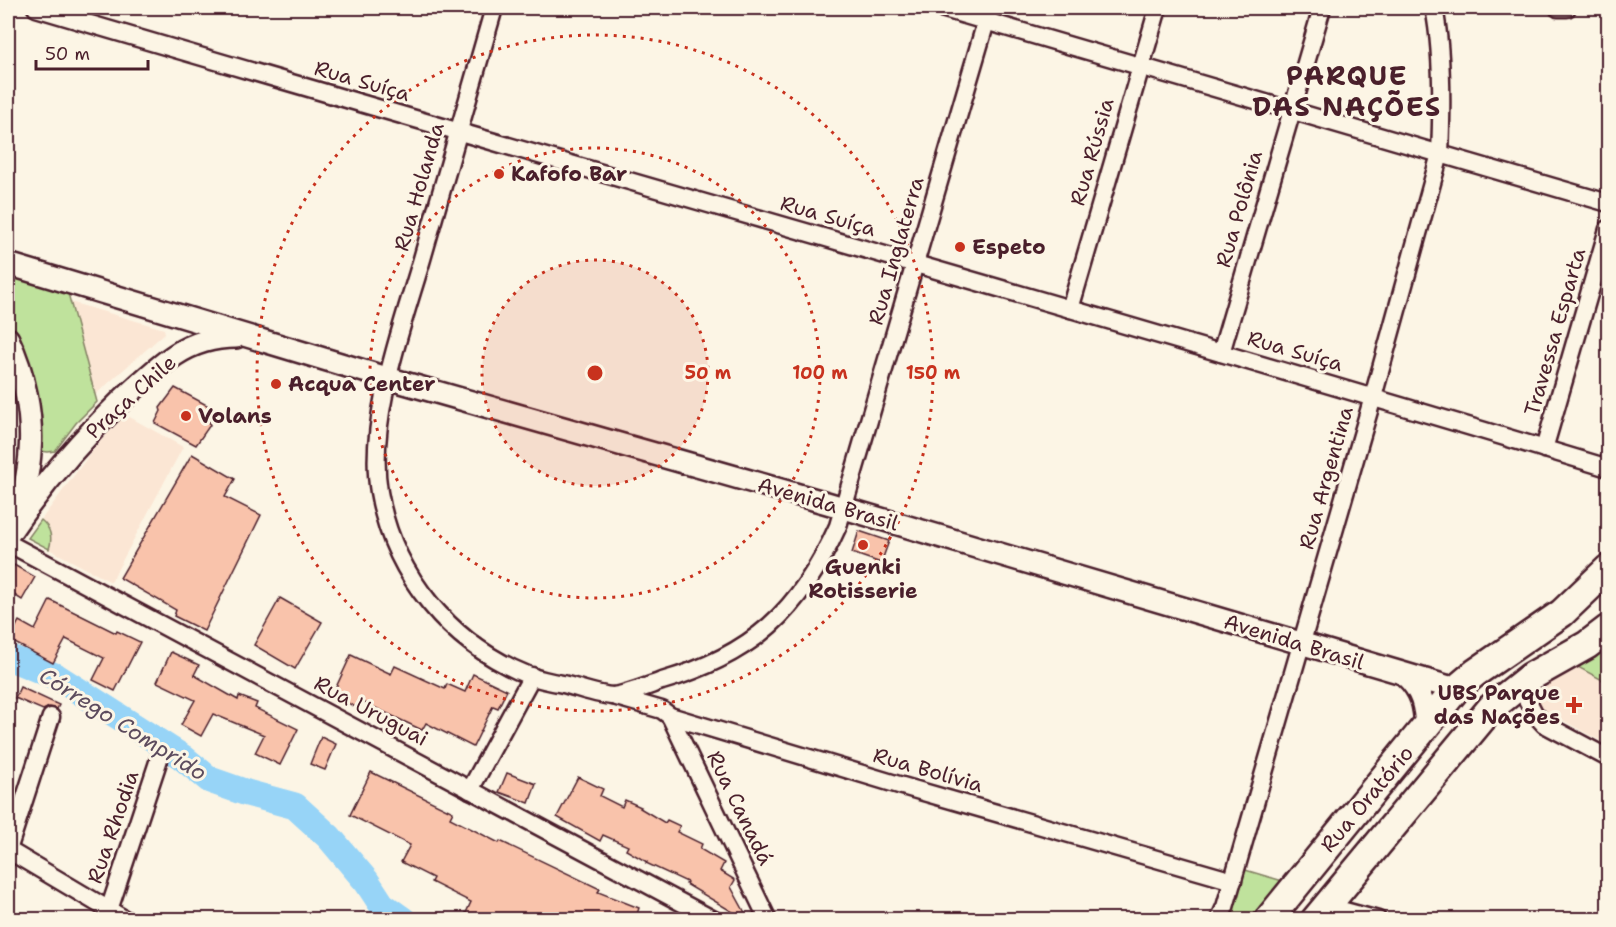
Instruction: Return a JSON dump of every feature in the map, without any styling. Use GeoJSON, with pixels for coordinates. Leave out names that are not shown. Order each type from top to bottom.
{"type":"FeatureCollection","features":[{"type":"Feature","properties":{"kind":"main road","name":"Rua Oratório"},"geometry":{"type":"LineString","coordinates":[[1268,920],[1456,689],[1475,673],[1562,613],[1608,569]]}},
{"type":"Feature","properties":{"kind":"main road","name":"Rua Oratório"},"geometry":{"type":"LineString","coordinates":[[1320,913],[1484,717],[1530,676],[1587,645],[1608,629]]}},
{"type":"Feature","properties":{"kind":"street","name":"Rua Suíça"},"geometry":{"type":"LineString","coordinates":[[36,8],[458,133],[1373,397],[1608,468]]}},
{"type":"Feature","properties":{"kind":"street","name":"Rua Holanda"},"geometry":{"type":"LineString","coordinates":[[494,8],[387,378],[377,459],[378,487],[383,514],[396,552],[418,588],[455,631],[473,645],[499,661],[532,676]]}},
{"type":"Feature","properties":{"kind":"street"},"geometry":{"type":"LineString","coordinates":[[941,8],[989,14],[1140,67],[1608,203]]}},
{"type":"Feature","properties":{"kind":"street","name":"Rua Rússia"},"geometry":{"type":"LineString","coordinates":[[1070,309],[1158,8]]}},
{"type":"Feature","properties":{"kind":"street","name":"Rua Polônia"},"geometry":{"type":"LineString","coordinates":[[1221,353],[1322,8]]}},
{"type":"Feature","properties":{"kind":"street","name":"Rua Argentina"},"geometry":{"type":"LineString","coordinates":[[1220,920],[1373,397],[1440,154],[1438,38],[1434,8]]}},
{"type":"Feature","properties":{"kind":"street"},"geometry":{"type":"LineString","coordinates":[[1558,8],[1567,8]]}},
{"type":"Feature","properties":{"kind":"street","name":"Rua Inglaterra"},"geometry":{"type":"LineString","coordinates":[[613,696],[688,674],[715,663],[746,645],[770,626],[793,602],[812,578],[828,549],[844,508],[989,14]]}},
{"type":"Feature","properties":{"kind":"street","name":"Travessa Esparta"},"geometry":{"type":"LineString","coordinates":[[1544,449],[1608,229]]}},
{"type":"Feature","properties":{"kind":"street"},"geometry":{"type":"LineString","coordinates":[[8,264],[249,336]]}},
{"type":"Feature","properties":{"kind":"street"},"geometry":{"type":"LineString","coordinates":[[175,315],[182,330],[182,339],[176,355]]}},
{"type":"Feature","properties":{"kind":"street","name":"Avenida Brasil"},"geometry":{"type":"LineString","coordinates":[[249,336],[387,378],[844,508],[1456,689]]}},
{"type":"Feature","properties":{"kind":"street","name":"Praça Chile"},"geometry":{"type":"LineString","coordinates":[[12,527],[86,435],[133,390],[176,355],[209,340],[249,336]]}},
{"type":"Feature","properties":{"kind":"street","name":"Praça Chile"},"geometry":{"type":"LineString","coordinates":[[8,339],[16,356],[25,391],[30,425],[30,450],[12,527]]}},
{"type":"Feature","properties":{"kind":"street"},"geometry":{"type":"LineString","coordinates":[[30,450],[42,459],[64,461]]}},
{"type":"Feature","properties":{"kind":"street","name":"Rua Uruguai"},"geometry":{"type":"LineString","coordinates":[[8,543],[714,920]]}},
{"type":"Feature","properties":{"kind":"street"},"geometry":{"type":"LineString","coordinates":[[471,790],[532,676]]}},
{"type":"Feature","properties":{"kind":"street","name":"Rua Bolívia"},"geometry":{"type":"LineString","coordinates":[[532,676],[662,710],[670,716],[899,785],[1233,880]]}},
{"type":"Feature","properties":{"kind":"street"},"geometry":{"type":"LineString","coordinates":[[1406,676],[1415,684],[1420,694],[1425,707],[1426,728]]}},
{"type":"Feature","properties":{"kind":"street"},"geometry":{"type":"LineString","coordinates":[[1519,684],[1534,713],[1544,724],[1608,758]]}},
{"type":"Feature","properties":{"kind":"street","name":"Rua Canadá"},"geometry":{"type":"LineString","coordinates":[[670,716],[768,920]]}},
{"type":"Feature","properties":{"kind":"street"},"geometry":{"type":"LineString","coordinates":[[51,717],[8,850],[126,920]]}},
{"type":"Feature","properties":{"kind":"street","name":"Rua Rhodia"},"geometry":{"type":"LineString","coordinates":[[109,910],[159,759]]}},
{"type":"Feature","properties":{"kind":"street"},"geometry":{"type":"LineString","coordinates":[[1320,913],[1378,920]]}},
{"type":"Feature","properties":{"kind":"shaded area"},"geometry":{"type":"Polygon","coordinates":[[[70,302],[164,329],[165,333],[95,395],[70,302]]]}},
{"type":"Feature","properties":{"kind":"shaded area"},"geometry":{"type":"Polygon","coordinates":[[[126,415],[183,447],[111,582],[49,549],[50,530],[41,520],[96,446],[126,415]]]}},
{"type":"Feature","properties":{"kind":"shaded area","name":"UBS Parque das Nações"},"geometry":{"type":"Polygon","coordinates":[[[1574,665],[1608,683],[1608,745],[1546,711],[1539,703],[1537,695],[1543,683],[1574,665]]]}},
{"type":"Feature","properties":{"kind":"green space"},"geometry":{"type":"Polygon","coordinates":[[[8,275],[68,293],[97,402],[76,423],[55,451],[41,451],[37,446],[16,339],[8,321],[8,275]]]}},
{"type":"Feature","properties":{"kind":"green space"},"geometry":{"type":"Polygon","coordinates":[[[41,520],[50,533],[49,549],[28,538],[41,520]]]}},
{"type":"Feature","properties":{"kind":"green space"},"geometry":{"type":"Polygon","coordinates":[[[1608,640],[1608,683],[1574,665],[1608,640]]]}},
{"type":"Feature","properties":{"kind":"green space"},"geometry":{"type":"Polygon","coordinates":[[[1242,869],[1286,882],[1256,919],[1226,920],[1242,869]]]}},
{"type":"Feature","properties":{"kind":"building","name":"Volans"},"geometry":{"type":"Polygon","coordinates":[[[175,388],[216,410],[209,422],[210,425],[196,445],[155,423],[161,411],[160,408],[175,388]]]}},
{"type":"Feature","properties":{"kind":"building"},"geometry":{"type":"Polygon","coordinates":[[[192,454],[235,479],[225,497],[261,515],[204,631],[174,616],[176,610],[120,578],[192,454]]]}},
{"type":"Feature","properties":{"kind":"building"},"geometry":{"type":"Polygon","coordinates":[[[859,531],[889,541],[881,563],[852,553],[859,531]]]}},
{"type":"Feature","properties":{"kind":"building"},"geometry":{"type":"Polygon","coordinates":[[[14,565],[35,577],[22,600],[8,591],[8,576],[14,565]]]}},
{"type":"Feature","properties":{"kind":"building"},"geometry":{"type":"Polygon","coordinates":[[[280,598],[322,622],[295,669],[254,645],[280,598]]]}},
{"type":"Feature","properties":{"kind":"building"},"geometry":{"type":"Polygon","coordinates":[[[50,600],[116,633],[117,631],[140,642],[115,691],[93,680],[104,658],[66,639],[53,663],[9,640],[19,621],[35,630],[50,600]]]}},
{"type":"Feature","properties":{"kind":"building"},"geometry":{"type":"Polygon","coordinates":[[[171,652],[199,665],[194,675],[238,700],[239,696],[257,703],[255,708],[298,729],[280,765],[255,753],[264,735],[213,714],[201,736],[181,725],[195,700],[157,682],[171,652]]]}},
{"type":"Feature","properties":{"kind":"building"},"geometry":{"type":"Polygon","coordinates":[[[351,655],[391,674],[395,666],[445,689],[447,684],[465,692],[473,674],[507,690],[498,708],[493,706],[473,747],[426,723],[422,730],[361,701],[358,708],[332,696],[351,655]]]}},
{"type":"Feature","properties":{"kind":"building"},"geometry":{"type":"Polygon","coordinates":[[[20,687],[59,705],[57,709],[49,707],[43,710],[15,698],[20,687]]]}},
{"type":"Feature","properties":{"kind":"building"},"geometry":{"type":"Polygon","coordinates":[[[321,737],[336,744],[325,770],[310,764],[321,737]]]}},
{"type":"Feature","properties":{"kind":"building"},"geometry":{"type":"Polygon","coordinates":[[[371,772],[453,812],[450,818],[499,843],[500,841],[600,889],[598,892],[639,908],[635,920],[474,920],[465,915],[471,902],[431,882],[433,878],[401,862],[410,845],[350,815],[371,772]]]}},
{"type":"Feature","properties":{"kind":"building"},"geometry":{"type":"Polygon","coordinates":[[[507,773],[536,784],[529,803],[499,792],[507,773]]]}},
{"type":"Feature","properties":{"kind":"building"},"geometry":{"type":"Polygon","coordinates":[[[578,777],[603,789],[600,796],[622,807],[625,800],[641,807],[665,823],[667,820],[680,826],[677,832],[702,844],[700,849],[724,863],[720,871],[735,880],[731,887],[749,920],[686,884],[687,882],[646,863],[626,850],[628,846],[603,835],[600,841],[557,817],[578,777]]]}},
{"type":"Feature","properties":{"kind":"waterway","name":"Córrego Comprido"},"geometry":{"type":"LineString","coordinates":[[8,657],[57,677],[182,757],[210,780],[295,806],[329,837],[367,882],[382,905],[403,920]]}},
{"type":"Feature","properties":{"kind":"place","name":"Kafofo Bar"},"geometry":{"type":"Point","coordinates":[499,174]}},
{"type":"Feature","properties":{"kind":"place","name":"Espeto"},"geometry":{"type":"Point","coordinates":[960,247]}},
{"type":"Feature","properties":{"kind":"place","name":"Acqua Center"},"geometry":{"type":"Point","coordinates":[276,384]}},
{"type":"Feature","properties":{"kind":"place","name":"Volans"},"geometry":{"type":"Point","coordinates":[186,416]}},
{"type":"Feature","properties":{"kind":"place","name":"Guenki Rotisserie"},"geometry":{"type":"Point","coordinates":[863,545]}},
{"type":"Feature","properties":{"kind":"place","name":"UBS Parque das Nações"},"geometry":{"type":"Point","coordinates":[1574,705]}},
{"type":"Feature","properties":{"kind":"district","name":"PARQUE DAS NAÇÕES"},"geometry":{"type":"Point","coordinates":[1347,90]}}]}
